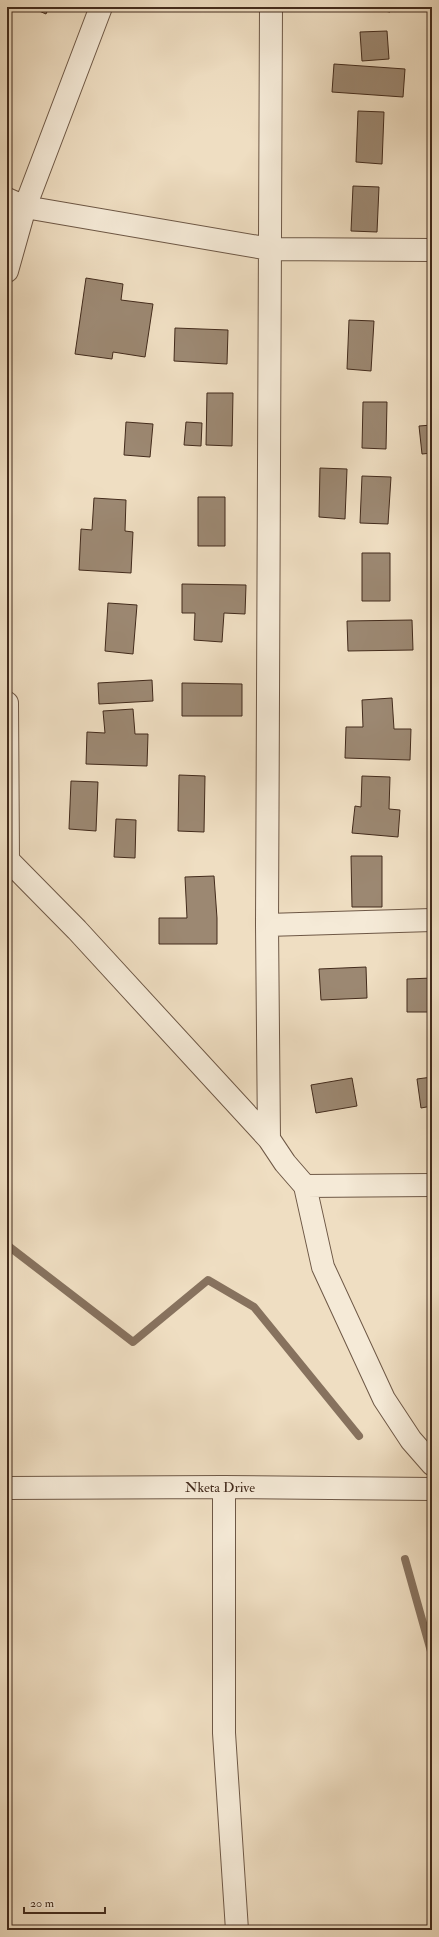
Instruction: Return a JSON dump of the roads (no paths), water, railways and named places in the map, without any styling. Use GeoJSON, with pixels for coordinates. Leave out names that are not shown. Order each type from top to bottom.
{"type":"FeatureCollection","features":[{"type":"Feature","properties":{"kind":"street"},"geometry":{"type":"LineString","coordinates":[[7,271],[16,203],[101,7]]}},
{"type":"Feature","properties":{"kind":"street"},"geometry":{"type":"LineString","coordinates":[[269,1139],[267,925],[271,7]]}},
{"type":"Feature","properties":{"kind":"street"},"geometry":{"type":"LineString","coordinates":[[16,203],[270,249],[432,250]]}},
{"type":"Feature","properties":{"kind":"street"},"geometry":{"type":"LineString","coordinates":[[7,703],[8,859],[76,930],[269,1139],[285,1163],[305,1186],[323,1268],[384,1399],[411,1440],[432,1464]]}},
{"type":"Feature","properties":{"kind":"street"},"geometry":{"type":"LineString","coordinates":[[267,925],[432,920]]}},
{"type":"Feature","properties":{"kind":"street"},"geometry":{"type":"LineString","coordinates":[[305,1186],[432,1185]]}},
{"type":"Feature","properties":{"kind":"street"},"geometry":{"type":"LineString","coordinates":[[224,1487],[224,1733],[237,1930]]}},
{"type":"Feature","properties":{"kind":"street","name":"Nketa Drive"},"geometry":{"type":"LineString","coordinates":[[7,1488],[224,1487],[432,1489]]}},
{"type":"Feature","properties":{"kind":"waterway"},"geometry":{"type":"LineString","coordinates":[[7,1245],[133,1342],[208,1280],[254,1307],[359,1436]]}},
{"type":"Feature","properties":{"kind":"waterway"},"geometry":{"type":"LineString","coordinates":[[405,1559],[432,1655]]}}]}
